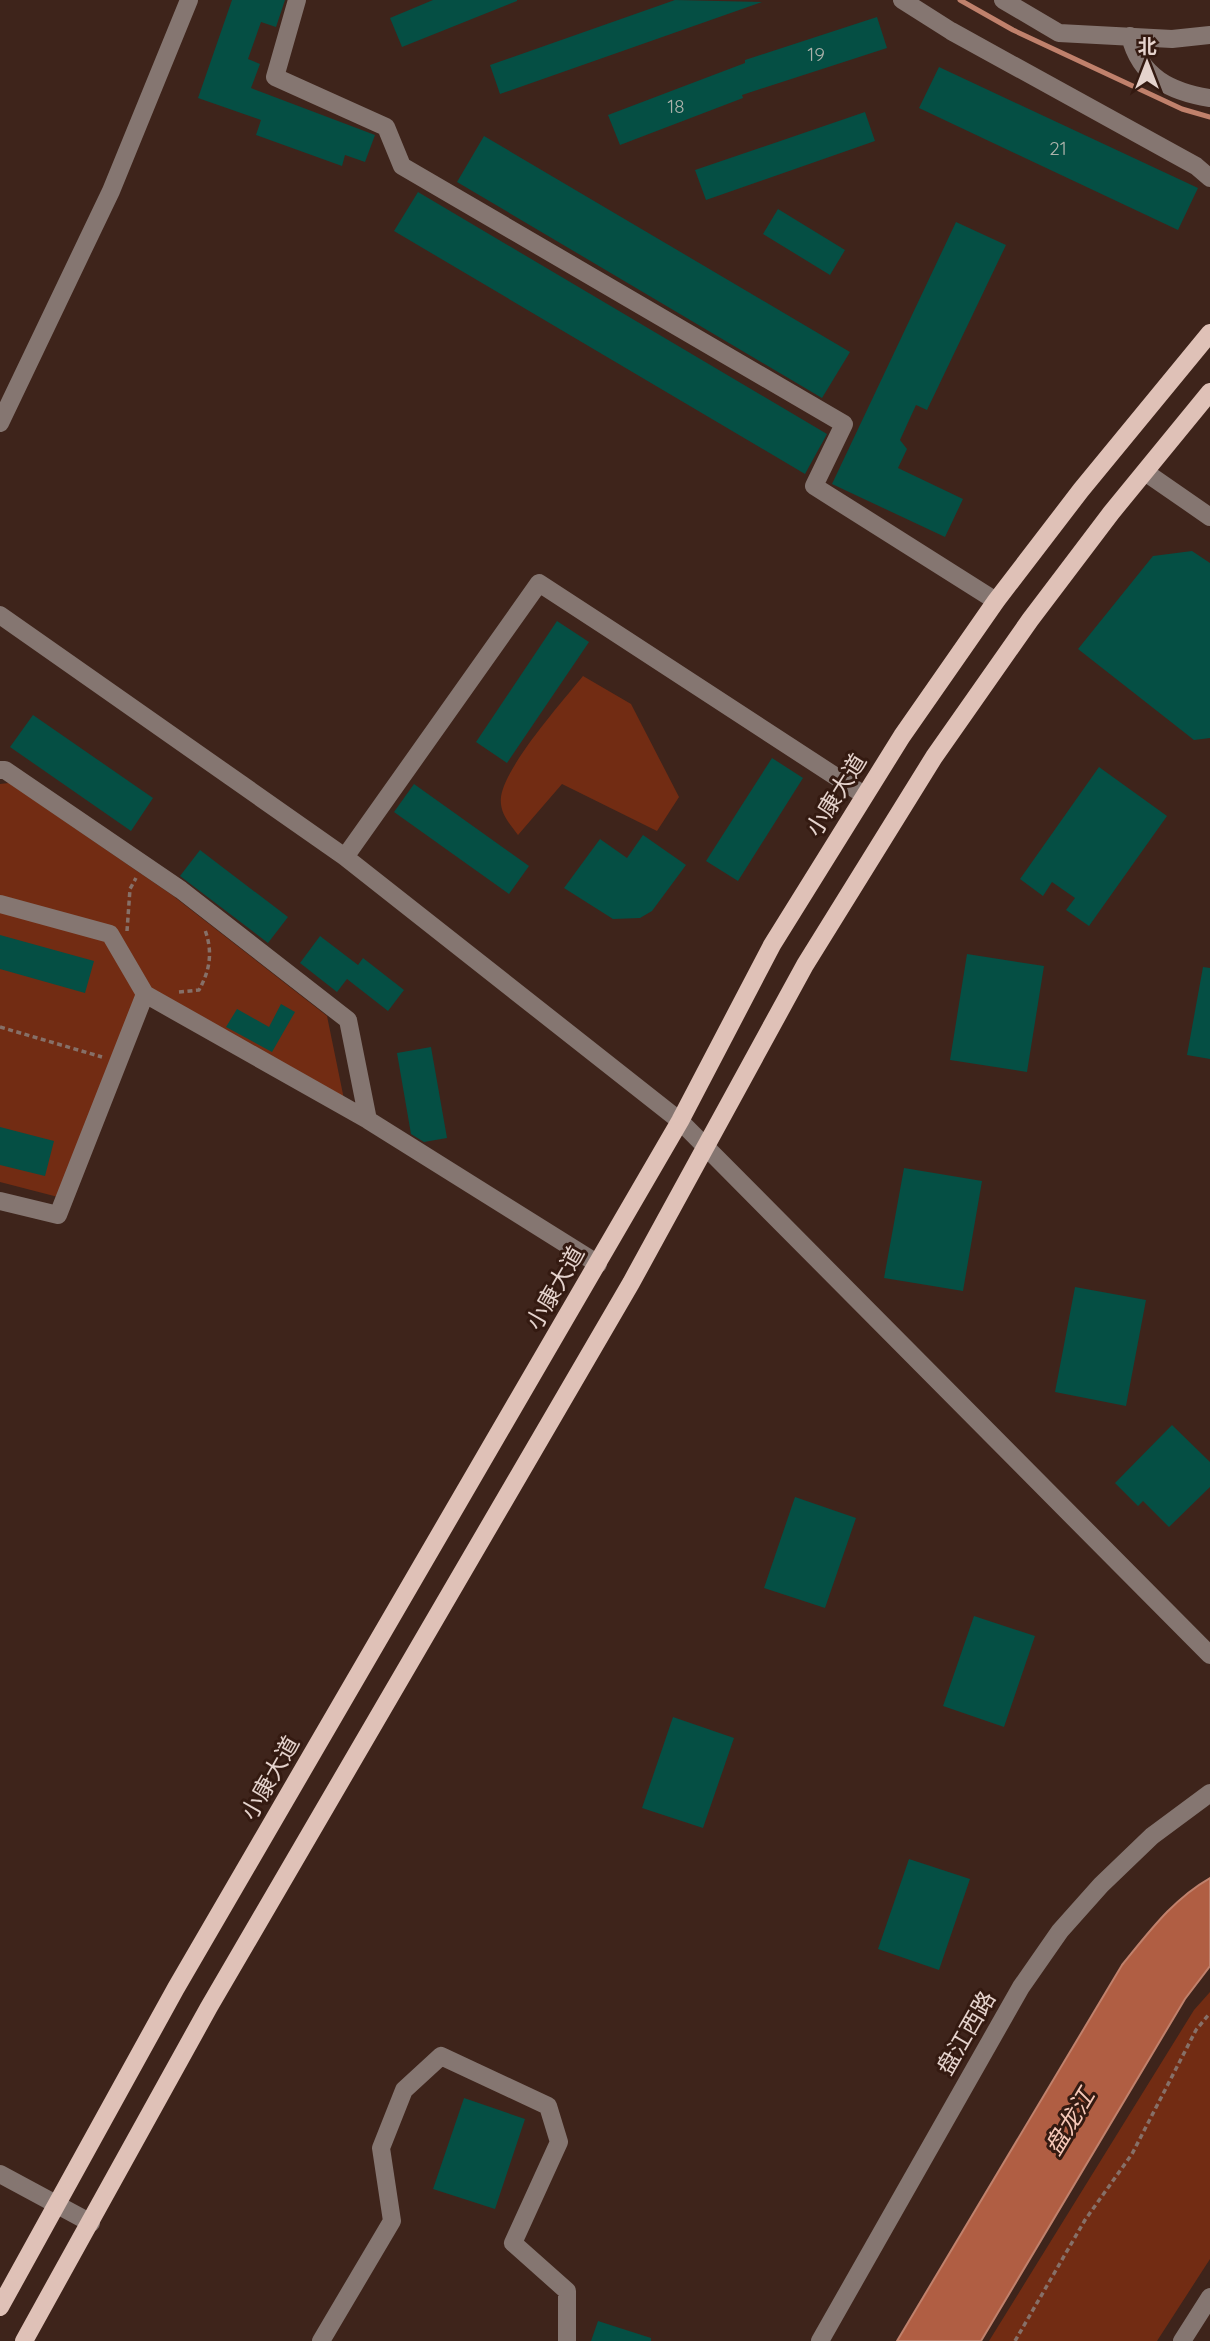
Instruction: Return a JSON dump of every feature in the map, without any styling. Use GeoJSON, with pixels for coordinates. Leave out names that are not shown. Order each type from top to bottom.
{"type":"FeatureCollection","features":[{"type":"Feature","properties":{"kind":"main road","name":"小康大道"},"geometry":{"type":"LineString","coordinates":[[0,2307],[190,1965],[680,1121],[772,945],[864,795],[996,601],[1081,490],[1210,333]]}},
{"type":"Feature","properties":{"kind":"main road"},"geometry":{"type":"LineString","coordinates":[[24,2341],[209,2007],[707,1149],[805,965],[934,757],[1030,620],[1210,392]]}},
{"type":"Feature","properties":{"kind":"street"},"geometry":{"type":"LineString","coordinates":[[0,423],[111,191],[190,0]]}},
{"type":"Feature","properties":{"kind":"street"},"geometry":{"type":"LineString","coordinates":[[297,0],[275,77],[386,127],[402,166],[844,424],[814,486],[996,601]]}},
{"type":"Feature","properties":{"kind":"street"},"geometry":{"type":"LineString","coordinates":[[902,0],[951,32],[1196,166],[1210,178]]}},
{"type":"Feature","properties":{"kind":"street"},"geometry":{"type":"LineString","coordinates":[[1003,0],[1059,33],[1172,38],[1210,35]]}},
{"type":"Feature","properties":{"kind":"street"},"geometry":{"type":"LineString","coordinates":[[1130,37],[1135,57],[1162,86],[1210,98]]}},
{"type":"Feature","properties":{"kind":"street"},"geometry":{"type":"LineString","coordinates":[[1145,472],[1210,517]]}},
{"type":"Feature","properties":{"kind":"street"},"geometry":{"type":"LineString","coordinates":[[345,858],[539,583],[864,795]]}},
{"type":"Feature","properties":{"kind":"street"},"geometry":{"type":"LineString","coordinates":[[0,615],[345,858],[680,1121],[1210,1655]]}},
{"type":"Feature","properties":{"kind":"street"},"geometry":{"type":"LineString","coordinates":[[0,770],[5,770],[143,864],[348,1020],[368,1120]]}},
{"type":"Feature","properties":{"kind":"street"},"geometry":{"type":"LineString","coordinates":[[0,904],[110,934],[145,994],[368,1120],[598,1264]]}},
{"type":"Feature","properties":{"kind":"street"},"geometry":{"type":"LineString","coordinates":[[0,1201],[58,1215],[145,994]]}},
{"type":"Feature","properties":{"kind":"street","name":"盘江西路"},"geometry":{"type":"LineString","coordinates":[[820,2341],[1021,1987],[1060,1931],[1101,1885],[1152,1836],[1210,1793]]}},
{"type":"Feature","properties":{"kind":"street"},"geometry":{"type":"LineString","coordinates":[[321,2341],[392,2221],[381,2148],[404,2090],[441,2056],[548,2106],[559,2142],[513,2244],[567,2291],[566,2341]]}},
{"type":"Feature","properties":{"kind":"street"},"geometry":{"type":"LineString","coordinates":[[0,2174],[91,2223]]}},
{"type":"Feature","properties":{"kind":"street"},"geometry":{"type":"LineString","coordinates":[[1182,2341],[1210,2297]]}},
{"type":"Feature","properties":{"kind":"path"},"geometry":{"type":"LineString","coordinates":[[133,943],[127,909],[130,889],[143,864]]}},
{"type":"Feature","properties":{"kind":"path"},"geometry":{"type":"LineString","coordinates":[[171,987],[180,993],[199,990],[207,975],[210,956],[203,927]]}},
{"type":"Feature","properties":{"kind":"path"},"geometry":{"type":"LineString","coordinates":[[114,941],[129,930]]}},
{"type":"Feature","properties":{"kind":"path"},"geometry":{"type":"LineString","coordinates":[[0,1027],[118,1062]]}},
{"type":"Feature","properties":{"kind":"path"},"geometry":{"type":"LineString","coordinates":[[1015,2341],[1085,2220],[1132,2154],[1196,2031],[1210,2013]]}},
{"type":"Feature","properties":{"kind":"shaded area"},"geometry":{"type":"Polygon","coordinates":[[[583,676],[631,704],[679,797],[657,831],[562,784],[518,835],[502,808],[501,797],[505,784],[523,752],[583,676]]]}},
{"type":"Feature","properties":{"kind":"shaded area"},"geometry":{"type":"Polygon","coordinates":[[[9,783],[172,895],[327,1016],[346,1109],[144,984],[58,1197],[0,1182],[0,784],[9,783]]]}},
{"type":"Feature","properties":{"kind":"shaded area"},"geometry":{"type":"Polygon","coordinates":[[[1210,1992],[1210,2259],[1157,2341],[989,2341],[1194,2010],[1210,1992]]]}},
{"type":"Feature","properties":{"kind":"water","name":"盘龙江"},"geometry":{"type":"Polygon","coordinates":[[[1210,1878],[1210,1966],[1185,1999],[981,2341],[897,2341],[1122,1965],[1173,1906],[1210,1878]]]}},
{"type":"Feature","properties":{"kind":"building"},"geometry":{"type":"Polygon","coordinates":[[[232,0],[285,0],[276,27],[261,22],[248,59],[260,64],[251,88],[375,135],[365,162],[345,155],[342,166],[256,135],[261,120],[198,98],[232,0]]]}},
{"type":"Feature","properties":{"kind":"building"},"geometry":{"type":"Polygon","coordinates":[[[433,0],[517,1],[402,47],[390,18],[433,0]]]}},
{"type":"Feature","properties":{"kind":"building"},"geometry":{"type":"Polygon","coordinates":[[[675,0],[762,2],[500,94],[490,65],[675,0]]]}},
{"type":"Feature","properties":{"kind":"building"},"geometry":{"type":"Polygon","coordinates":[[[877,17],[887,48],[742,95],[743,98],[620,145],[608,115],[745,63],[745,60],[877,17]]]}},
{"type":"Feature","properties":{"kind":"building"},"geometry":{"type":"Polygon","coordinates":[[[939,67],[1198,188],[1178,230],[919,108],[939,67]]]}},
{"type":"Feature","properties":{"kind":"building"},"geometry":{"type":"Polygon","coordinates":[[[865,112],[875,141],[706,200],[695,170],[865,112]]]}},
{"type":"Feature","properties":{"kind":"building"},"geometry":{"type":"Polygon","coordinates":[[[484,136],[850,352],[822,398],[457,182],[484,136]]]}},
{"type":"Feature","properties":{"kind":"building"},"geometry":{"type":"Polygon","coordinates":[[[418,192],[827,434],[805,474],[394,231],[418,192]]]}},
{"type":"Feature","properties":{"kind":"building"},"geometry":{"type":"Polygon","coordinates":[[[778,209],[845,250],[830,275],[763,234],[778,209]]]}},
{"type":"Feature","properties":{"kind":"building"},"geometry":{"type":"Polygon","coordinates":[[[956,222],[1006,245],[927,410],[916,405],[900,440],[907,449],[898,468],[963,499],[945,537],[832,484],[956,222]]]}},
{"type":"Feature","properties":{"kind":"building"},"geometry":{"type":"Polygon","coordinates":[[[1192,551],[1210,563],[1210,738],[1194,740],[1078,649],[1153,556],[1192,551]]]}},
{"type":"Feature","properties":{"kind":"building"},"geometry":{"type":"Polygon","coordinates":[[[557,621],[589,642],[507,763],[476,742],[557,621]]]}},
{"type":"Feature","properties":{"kind":"building"},"geometry":{"type":"Polygon","coordinates":[[[33,715],[153,798],[131,831],[10,747],[33,715]]]}},
{"type":"Feature","properties":{"kind":"building"},"geometry":{"type":"Polygon","coordinates":[[[772,758],[803,778],[738,881],[706,861],[772,758]]]}},
{"type":"Feature","properties":{"kind":"building"},"geometry":{"type":"Polygon","coordinates":[[[1099,767],[1167,816],[1089,926],[1066,910],[1075,898],[1052,882],[1043,896],[1020,879],[1099,767]]]}},
{"type":"Feature","properties":{"kind":"building"},"geometry":{"type":"Polygon","coordinates":[[[414,784],[529,866],[509,894],[394,812],[414,784]]]}},
{"type":"Feature","properties":{"kind":"building"},"geometry":{"type":"Polygon","coordinates":[[[643,835],[686,865],[652,911],[640,918],[613,919],[564,888],[600,839],[627,858],[643,835]]]}},
{"type":"Feature","properties":{"kind":"building"},"geometry":{"type":"Polygon","coordinates":[[[200,850],[288,917],[268,943],[180,876],[200,850]]]}},
{"type":"Feature","properties":{"kind":"building"},"geometry":{"type":"Polygon","coordinates":[[[0,935],[94,961],[85,993],[0,969],[0,935]]]}},
{"type":"Feature","properties":{"kind":"building"},"geometry":{"type":"Polygon","coordinates":[[[320,936],[358,965],[363,958],[404,990],[388,1011],[347,979],[337,992],[300,963],[320,936]]]}},
{"type":"Feature","properties":{"kind":"building"},"geometry":{"type":"Polygon","coordinates":[[[967,954],[1044,966],[1027,1072],[950,1060],[967,954]]]}},
{"type":"Feature","properties":{"kind":"building"},"geometry":{"type":"Polygon","coordinates":[[[1203,967],[1210,968],[1210,1059],[1187,1055],[1203,967]]]}},
{"type":"Feature","properties":{"kind":"building"},"geometry":{"type":"Polygon","coordinates":[[[281,1004],[295,1012],[272,1052],[226,1027],[237,1009],[269,1027],[281,1004]]]}},
{"type":"Feature","properties":{"kind":"building"},"geometry":{"type":"Polygon","coordinates":[[[431,1047],[447,1138],[424,1142],[411,1134],[397,1053],[431,1047]]]}},
{"type":"Feature","properties":{"kind":"building"},"geometry":{"type":"Polygon","coordinates":[[[0,1127],[54,1141],[45,1176],[0,1165],[0,1127]]]}},
{"type":"Feature","properties":{"kind":"building"},"geometry":{"type":"Polygon","coordinates":[[[904,1168],[982,1181],[963,1291],[884,1278],[904,1168]]]}},
{"type":"Feature","properties":{"kind":"building"},"geometry":{"type":"Polygon","coordinates":[[[1075,1287],[1146,1300],[1126,1406],[1055,1392],[1075,1287]]]}},
{"type":"Feature","properties":{"kind":"building"},"geometry":{"type":"Polygon","coordinates":[[[1172,1425],[1210,1462],[1210,1487],[1169,1527],[1143,1501],[1138,1506],[1115,1483],[1172,1425]]]}},
{"type":"Feature","properties":{"kind":"building"},"geometry":{"type":"Polygon","coordinates":[[[795,1497],[856,1518],[825,1608],[764,1588],[795,1497]]]}},
{"type":"Feature","properties":{"kind":"building"},"geometry":{"type":"Polygon","coordinates":[[[974,1616],[1035,1636],[1004,1727],[943,1706],[974,1616]]]}},
{"type":"Feature","properties":{"kind":"building"},"geometry":{"type":"Polygon","coordinates":[[[673,1717],[734,1738],[703,1828],[642,1808],[673,1717]]]}},
{"type":"Feature","properties":{"kind":"building"},"geometry":{"type":"Polygon","coordinates":[[[909,1859],[970,1879],[939,1970],[878,1949],[909,1859]]]}},
{"type":"Feature","properties":{"kind":"building"},"geometry":{"type":"Polygon","coordinates":[[[464,2098],[525,2119],[495,2209],[433,2189],[464,2098]]]}},
{"type":"Feature","properties":{"kind":"building"},"geometry":{"type":"Polygon","coordinates":[[[598,2321],[651,2338],[651,2341],[591,2341],[598,2321]]]}},
{"type":"Feature","properties":{"kind":"waterway"},"geometry":{"type":"LineString","coordinates":[[960,0],[1013,30],[1182,109],[1210,117]]}}]}
